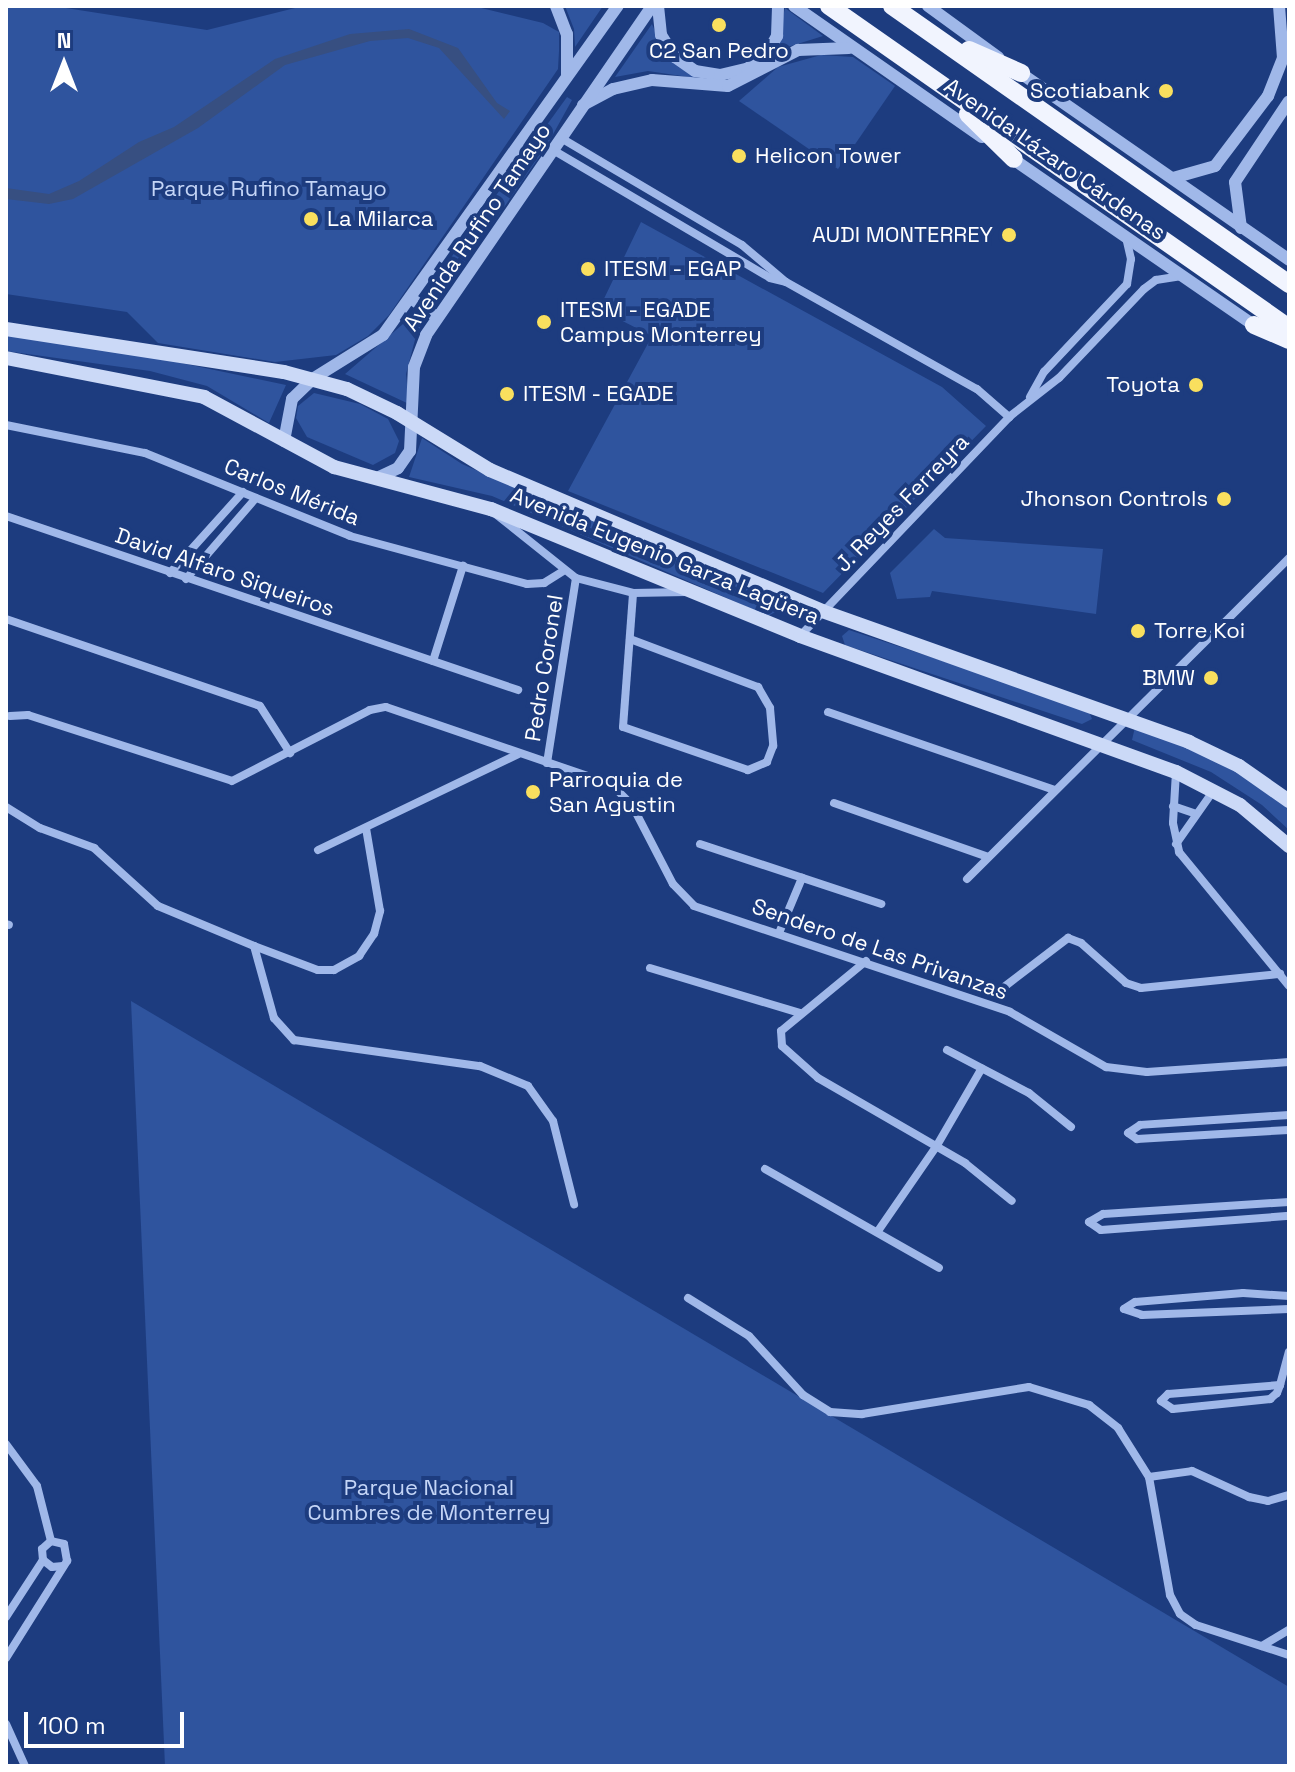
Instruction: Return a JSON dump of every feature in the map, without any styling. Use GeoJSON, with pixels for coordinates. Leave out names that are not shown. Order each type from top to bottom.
{"type":"FeatureCollection","features":[{"type":"Feature","properties":{"kind":"highway","name":"Avenida Lázaro Cárdenas"},"geometry":{"type":"LineString","coordinates":[[829,6],[1289,328]]}},
{"type":"Feature","properties":{"kind":"highway","name":"Avenida Lázaro Cárdenas"},"geometry":{"type":"LineString","coordinates":[[892,6],[1289,284]]}},
{"type":"Feature","properties":{"kind":"highway"},"geometry":{"type":"LineString","coordinates":[[928,32],[1021,73]]}},
{"type":"Feature","properties":{"kind":"highway"},"geometry":{"type":"LineString","coordinates":[[932,78],[1014,159]]}},
{"type":"Feature","properties":{"kind":"highway"},"geometry":{"type":"LineString","coordinates":[[1254,325],[1289,340]]}},
{"type":"Feature","properties":{"kind":"main road","name":"Avenida Eugenio Garza Lagüera"},"geometry":{"type":"LineString","coordinates":[[6,329],[314,378],[414,424],[479,465],[822,611],[1126,717],[1218,754],[1289,801]]}},
{"type":"Feature","properties":{"kind":"main road","name":"Avenida Eugenio Garza Lagüera"},"geometry":{"type":"LineString","coordinates":[[6,358],[185,391],[215,402],[334,467],[491,509],[800,636],[1176,772],[1214,790],[1263,821],[1289,846]]}},
{"type":"Feature","properties":{"kind":"street"},"geometry":{"type":"LineString","coordinates":[[556,6],[567,34],[567,76]]}},
{"type":"Feature","properties":{"kind":"street","name":"Avenida Rufino Tamayo"},"geometry":{"type":"LineString","coordinates":[[284,441],[292,399],[314,378],[373,344],[412,299],[618,6]]}},
{"type":"Feature","properties":{"kind":"street"},"geometry":{"type":"LineString","coordinates":[[655,6],[661,35],[675,57],[695,71],[720,75],[747,69],[767,54],[777,36],[778,6]]}},
{"type":"Feature","properties":{"kind":"street","name":"Avenida Rufino Tamayo"},"geometry":{"type":"LineString","coordinates":[[377,478],[405,462],[414,424],[416,357],[437,317],[580,106],[655,6]]}},
{"type":"Feature","properties":{"kind":"street","name":"Avenida Lázaro Cárdenas"},"geometry":{"type":"LineString","coordinates":[[794,6],[1289,351]]}},
{"type":"Feature","properties":{"kind":"street"},"geometry":{"type":"LineString","coordinates":[[928,6],[1289,260]]}},
{"type":"Feature","properties":{"kind":"street"},"geometry":{"type":"LineString","coordinates":[[1173,178],[1215,166],[1253,119],[1277,77],[1284,44],[1279,6]]}},
{"type":"Feature","properties":{"kind":"street"},"geometry":{"type":"LineString","coordinates":[[580,106],[636,82],[728,86],[798,50],[852,48]]}},
{"type":"Feature","properties":{"kind":"street"},"geometry":{"type":"LineString","coordinates":[[1241,228],[1235,182],[1289,101]]}},
{"type":"Feature","properties":{"kind":"street"},"geometry":{"type":"LineString","coordinates":[[561,138],[742,245],[786,282]]}},
{"type":"Feature","properties":{"kind":"street"},"geometry":{"type":"LineString","coordinates":[[553,150],[734,257],[786,282],[977,389],[1009,417]]}},
{"type":"Feature","properties":{"kind":"street"},"geometry":{"type":"LineString","coordinates":[[599,178],[607,166]]}},
{"type":"Feature","properties":{"kind":"street"},"geometry":{"type":"LineString","coordinates":[[1215,166],[1235,182]]}},
{"type":"Feature","properties":{"kind":"street"},"geometry":{"type":"LineString","coordinates":[[644,204],[652,192]]}},
{"type":"Feature","properties":{"kind":"street"},"geometry":{"type":"LineString","coordinates":[[713,244],[721,232]]}},
{"type":"Feature","properties":{"kind":"street","name":"J. Reyes Ferreyra"},"geometry":{"type":"LineString","coordinates":[[1030,397],[1044,372],[1127,284],[1131,259],[1126,237]]}},
{"type":"Feature","properties":{"kind":"street"},"geometry":{"type":"LineString","coordinates":[[734,257],[742,245]]}},
{"type":"Feature","properties":{"kind":"street","name":"J. Reyes Ferreyra"},"geometry":{"type":"LineString","coordinates":[[800,636],[1009,417],[1030,397],[1059,378],[1149,284],[1183,276]]}},
{"type":"Feature","properties":{"kind":"street"},"geometry":{"type":"LineString","coordinates":[[412,299],[437,317]]}},
{"type":"Feature","properties":{"kind":"street","name":"Carlos Mérida"},"geometry":{"type":"LineString","coordinates":[[6,425],[145,453],[350,536],[463,566],[536,585],[563,571]]}},
{"type":"Feature","properties":{"kind":"street"},"geometry":{"type":"LineString","coordinates":[[170,573],[243,492]]}},
{"type":"Feature","properties":{"kind":"street"},"geometry":{"type":"LineString","coordinates":[[186,579],[256,498]]}},
{"type":"Feature","properties":{"kind":"street","name":"Pedro Coronel"},"geometry":{"type":"LineString","coordinates":[[491,509],[563,571],[576,578],[633,593],[688,592]]}},
{"type":"Feature","properties":{"kind":"street","name":"David Alfaro Siqueiros"},"geometry":{"type":"LineString","coordinates":[[6,516],[518,690]]}},
{"type":"Feature","properties":{"kind":"street"},"geometry":{"type":"LineString","coordinates":[[967,879],[1098,744],[1289,558]]}},
{"type":"Feature","properties":{"kind":"street"},"geometry":{"type":"LineString","coordinates":[[433,661],[463,566]]}},
{"type":"Feature","properties":{"kind":"street","name":"Pedro Coronel"},"geometry":{"type":"LineString","coordinates":[[547,763],[576,578]]}},
{"type":"Feature","properties":{"kind":"street"},"geometry":{"type":"LineString","coordinates":[[630,639],[758,687],[770,708],[771,755],[761,768],[748,770],[631,733],[621,718],[633,593]]}},
{"type":"Feature","properties":{"kind":"street"},"geometry":{"type":"LineString","coordinates":[[6,619],[260,706],[290,753]]}},
{"type":"Feature","properties":{"kind":"street","name":"Sendero de Las Privanzas"},"geometry":{"type":"LineString","coordinates":[[10,716],[28,715],[228,781],[381,707],[547,763],[622,792],[685,901],[866,961],[1031,1021],[1106,1067],[1147,1072],[1289,1062]]}},
{"type":"Feature","properties":{"kind":"street"},"geometry":{"type":"LineString","coordinates":[[828,712],[1055,790]]}},
{"type":"Feature","properties":{"kind":"street"},"geometry":{"type":"LineString","coordinates":[[318,850],[518,754]]}},
{"type":"Feature","properties":{"kind":"street"},"geometry":{"type":"LineString","coordinates":[[1176,772],[1173,806],[1176,844],[1289,986]]}},
{"type":"Feature","properties":{"kind":"street"},"geometry":{"type":"LineString","coordinates":[[1176,844],[1214,790]]}},
{"type":"Feature","properties":{"kind":"street"},"geometry":{"type":"LineString","coordinates":[[834,803],[988,857]]}},
{"type":"Feature","properties":{"kind":"street"},"geometry":{"type":"LineString","coordinates":[[1173,806],[1196,814]]}},
{"type":"Feature","properties":{"kind":"street"},"geometry":{"type":"LineString","coordinates":[[6,807],[40,828],[94,848],[158,906],[318,970],[334,970],[359,956],[374,934],[380,911],[366,828]]}},
{"type":"Feature","properties":{"kind":"street"},"geometry":{"type":"LineString","coordinates":[[700,844],[881,904]]}},
{"type":"Feature","properties":{"kind":"street"},"geometry":{"type":"LineString","coordinates":[[779,933],[802,878]]}},
{"type":"Feature","properties":{"kind":"street"},"geometry":{"type":"LineString","coordinates":[[1004,987],[1068,938],[1141,988],[1280,974]]}},
{"type":"Feature","properties":{"kind":"street"},"geometry":{"type":"LineString","coordinates":[[254,946],[274,1018],[294,1040],[480,1066],[528,1086],[553,1121],[574,1204]]}},
{"type":"Feature","properties":{"kind":"street"},"geometry":{"type":"LineString","coordinates":[[866,961],[781,1031],[782,1046],[831,1087],[980,1172],[1012,1201]]}},
{"type":"Feature","properties":{"kind":"street"},"geometry":{"type":"LineString","coordinates":[[650,968],[800,1013]]}},
{"type":"Feature","properties":{"kind":"street"},"geometry":{"type":"LineString","coordinates":[[947,1050],[1029,1093],[1071,1127]]}},
{"type":"Feature","properties":{"kind":"street"},"geometry":{"type":"LineString","coordinates":[[878,1231],[936,1147],[982,1068]]}},
{"type":"Feature","properties":{"kind":"street"},"geometry":{"type":"LineString","coordinates":[[1278,1129],[1284,1115],[1140,1125],[1128,1133],[1137,1139],[1289,1130]]}},
{"type":"Feature","properties":{"kind":"street"},"geometry":{"type":"LineString","coordinates":[[765,1169],[939,1268]]}},
{"type":"Feature","properties":{"kind":"street"},"geometry":{"type":"LineString","coordinates":[[1289,1202],[1262,1201],[1103,1214],[1089,1222],[1096,1230],[1289,1216]]}},
{"type":"Feature","properties":{"kind":"street"},"geometry":{"type":"LineString","coordinates":[[1262,1201],[1262,1216]]}},
{"type":"Feature","properties":{"kind":"street"},"geometry":{"type":"LineString","coordinates":[[1161,1209],[1162,1223]]}},
{"type":"Feature","properties":{"kind":"street"},"geometry":{"type":"LineString","coordinates":[[1289,1296],[1203,1296],[1135,1302],[1124,1309],[1142,1315],[1289,1309]]}},
{"type":"Feature","properties":{"kind":"street"},"geometry":{"type":"LineString","coordinates":[[1203,1296],[1204,1311]]}},
{"type":"Feature","properties":{"kind":"street"},"geometry":{"type":"LineString","coordinates":[[688,1298],[749,1336],[803,1395],[830,1412],[862,1414],[1011,1387],[1050,1390],[1108,1419],[1149,1477],[1170,1595],[1180,1614],[1196,1625],[1289,1655]]}},
{"type":"Feature","properties":{"kind":"street"},"geometry":{"type":"LineString","coordinates":[[1280,1385],[1168,1394],[1161,1401],[1173,1409],[1264,1400],[1275,1396],[1280,1385],[1289,1352]]}},
{"type":"Feature","properties":{"kind":"street"},"geometry":{"type":"LineString","coordinates":[[6,1444],[37,1486],[51,1541],[67,1549],[63,1566],[6,1658]]}},
{"type":"Feature","properties":{"kind":"street"},"geometry":{"type":"LineString","coordinates":[[1149,1477],[1192,1471],[1249,1497],[1268,1501],[1289,1495]]}},
{"type":"Feature","properties":{"kind":"street"},"geometry":{"type":"LineString","coordinates":[[6,1617],[43,1560],[42,1549],[51,1541]]}},
{"type":"Feature","properties":{"kind":"street"},"geometry":{"type":"LineString","coordinates":[[43,1560],[52,1567],[63,1566]]}},
{"type":"Feature","properties":{"kind":"street"},"geometry":{"type":"LineString","coordinates":[[1262,1646],[1289,1630]]}},
{"type":"Feature","properties":{"kind":"street"},"geometry":{"type":"LineString","coordinates":[[6,1724],[25,1766]]}},
{"type":"Feature","properties":{"kind":"green space","name":"Parque Rufino Tamayo"},"geometry":{"type":"Polygon","coordinates":[[[6,6],[53,6],[207,30],[303,6],[473,6],[543,23],[559,32],[558,69],[389,315],[368,336],[336,355],[275,362],[158,343],[127,312],[6,294],[6,6]]]}},
{"type":"Feature","properties":{"kind":"green space"},"geometry":{"type":"Polygon","coordinates":[[[565,6],[603,6],[575,47],[574,29],[565,6]]]}},
{"type":"Feature","properties":{"kind":"green space"},"geometry":{"type":"Polygon","coordinates":[[[785,8],[823,36],[775,51],[785,8]]]}},
{"type":"Feature","properties":{"kind":"green space"},"geometry":{"type":"Polygon","coordinates":[[[652,24],[664,52],[695,78],[648,71],[615,77],[652,24]]]}},
{"type":"Feature","properties":{"kind":"green space"},"geometry":{"type":"Polygon","coordinates":[[[821,55],[853,57],[895,86],[838,169],[739,101],[778,67],[821,55]]]}},
{"type":"Feature","properties":{"kind":"green space"},"geometry":{"type":"Polygon","coordinates":[[[567,97],[572,100],[546,147],[417,332],[406,374],[409,404],[345,374],[403,324],[567,97]]]}},
{"type":"Feature","properties":{"kind":"green space"},"geometry":{"type":"Polygon","coordinates":[[[641,222],[942,387],[986,426],[823,593],[568,491],[652,336],[599,309],[641,222]]]}},
{"type":"Feature","properties":{"kind":"green space"},"geometry":{"type":"Polygon","coordinates":[[[6,335],[153,357],[286,385],[269,423],[207,386],[150,371],[6,351],[6,335]]]}},
{"type":"Feature","properties":{"kind":"green space"},"geometry":{"type":"Polygon","coordinates":[[[314,393],[360,404],[388,419],[399,441],[395,453],[373,465],[307,437],[296,418],[298,406],[314,393]]]}},
{"type":"Feature","properties":{"kind":"green space"},"geometry":{"type":"Polygon","coordinates":[[[422,438],[462,464],[777,602],[781,609],[768,616],[492,496],[409,477],[422,438]]]}},
{"type":"Feature","properties":{"kind":"green space"},"geometry":{"type":"Polygon","coordinates":[[[934,529],[945,538],[1103,549],[1096,614],[932,591],[930,597],[897,599],[890,573],[934,529]]]}},
{"type":"Feature","properties":{"kind":"green space"},"geometry":{"type":"Polygon","coordinates":[[[849,630],[1088,709],[1092,719],[1082,724],[845,645],[842,636],[849,630]]]}},
{"type":"Feature","properties":{"kind":"green space"},"geometry":{"type":"Polygon","coordinates":[[[1135,727],[1217,758],[1273,793],[1289,808],[1289,830],[1262,805],[1211,772],[1132,740],[1135,727]]]}},
{"type":"Feature","properties":{"kind":"green space","name":"Parque Nacional Cumbres de Monterrey"},"geometry":{"type":"Polygon","coordinates":[[[131,1001],[1289,1687],[1289,1766],[165,1766],[131,1001]]]}},
{"type":"Feature","properties":{"kind":"shaded area"},"geometry":{"type":"Polygon","coordinates":[[[409,29],[458,48],[497,103],[510,111],[504,119],[439,48],[408,38],[370,41],[285,65],[198,128],[73,199],[49,204],[6,199],[6,188],[49,194],[79,181],[139,142],[174,127],[275,59],[350,34],[409,29]]]}},
{"type":"Feature","properties":{"kind":"place","name":"C2 San Pedro"},"geometry":{"type":"Point","coordinates":[719,25]}},
{"type":"Feature","properties":{"kind":"place","name":"Scotiabank"},"geometry":{"type":"Point","coordinates":[1166,91]}},
{"type":"Feature","properties":{"kind":"place","name":"Helicon Tower"},"geometry":{"type":"Point","coordinates":[739,156]}},
{"type":"Feature","properties":{"kind":"place","name":"La Milarca"},"geometry":{"type":"Point","coordinates":[311,219]}},
{"type":"Feature","properties":{"kind":"place","name":"AUDI MONTERREY"},"geometry":{"type":"Point","coordinates":[1009,235]}},
{"type":"Feature","properties":{"kind":"place","name":"ITESM - EGAP"},"geometry":{"type":"Point","coordinates":[588,269]}},
{"type":"Feature","properties":{"kind":"place","name":"ITESM - EGADE Campus Monterrey"},"geometry":{"type":"Point","coordinates":[544,322]}},
{"type":"Feature","properties":{"kind":"place","name":"Toyota"},"geometry":{"type":"Point","coordinates":[1196,385]}},
{"type":"Feature","properties":{"kind":"place","name":"ITESM - EGADE"},"geometry":{"type":"Point","coordinates":[507,394]}},
{"type":"Feature","properties":{"kind":"place","name":"Jhonson Controls"},"geometry":{"type":"Point","coordinates":[1224,499]}},
{"type":"Feature","properties":{"kind":"place","name":"Torre Koi"},"geometry":{"type":"Point","coordinates":[1138,631]}},
{"type":"Feature","properties":{"kind":"place","name":"BMW"},"geometry":{"type":"Point","coordinates":[1211,678]}},
{"type":"Feature","properties":{"kind":"place","name":"Parroquia de San Agustin"},"geometry":{"type":"Point","coordinates":[533,792]}}]}
